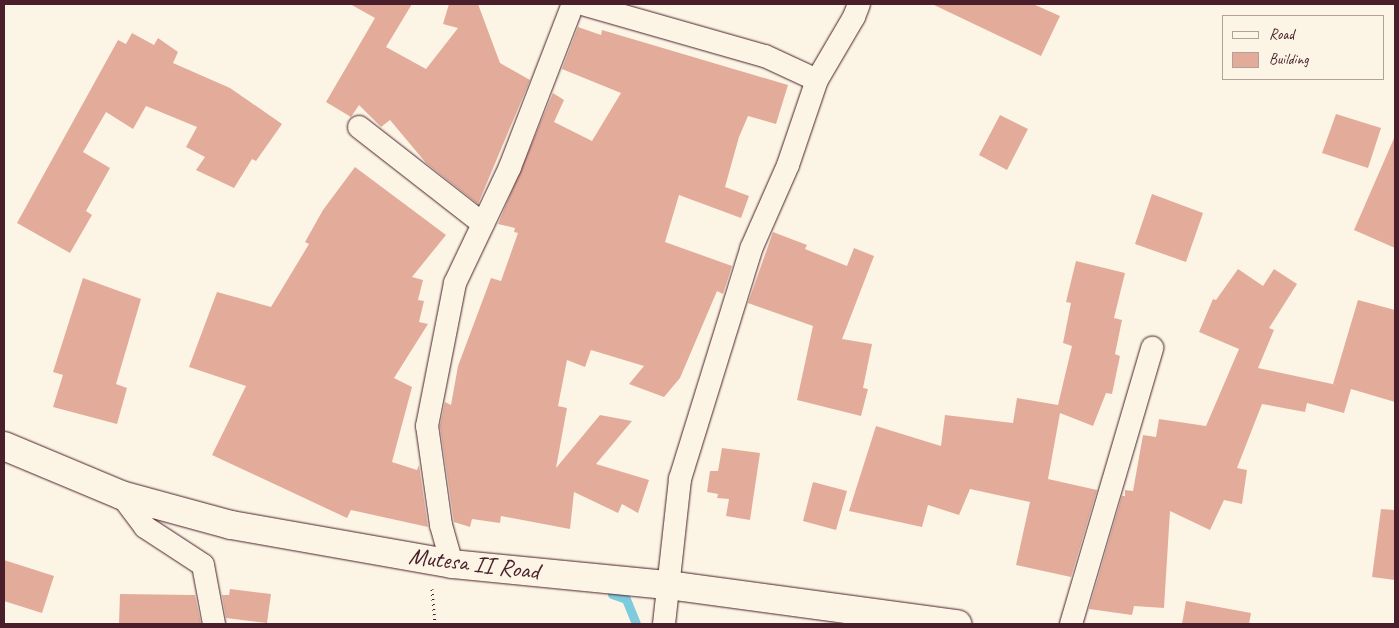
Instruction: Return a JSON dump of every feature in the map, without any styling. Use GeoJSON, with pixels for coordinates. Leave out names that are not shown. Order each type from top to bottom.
{"type":"FeatureCollection","features":[{"type":"Feature","properties":{"kind":"street"},"geometry":{"type":"LineString","coordinates":[[443,562],[441,525],[427,426],[455,283],[510,167],[572,4]]}},
{"type":"Feature","properties":{"kind":"street"},"geometry":{"type":"LineString","coordinates":[[582,4],[765,56],[817,80]]}},
{"type":"Feature","properties":{"kind":"street"},"geometry":{"type":"LineString","coordinates":[[664,624],[680,479],[751,249],[788,165],[817,80],[854,17],[858,4]]}},
{"type":"Feature","properties":{"kind":"street"},"geometry":{"type":"LineString","coordinates":[[359,127],[483,224]]}},
{"type":"Feature","properties":{"kind":"street"},"geometry":{"type":"LineString","coordinates":[[1071,624],[1152,348]]}},
{"type":"Feature","properties":{"kind":"street","name":"Mutesa II Road"},"geometry":{"type":"LineString","coordinates":[[4,446],[120,495],[231,525],[443,562],[668,585],[957,624]]}},
{"type":"Feature","properties":{"kind":"street"},"geometry":{"type":"LineString","coordinates":[[120,495],[145,527],[203,565],[214,624]]}},
{"type":"Feature","properties":{"kind":"path"},"geometry":{"type":"LineString","coordinates":[[435,624],[443,562]]}},
{"type":"Feature","properties":{"kind":"building"},"geometry":{"type":"Polygon","coordinates":[[[350,4],[412,4],[386,47],[426,69],[458,28],[443,24],[449,4],[478,4],[500,63],[530,80],[478,204],[426,163],[390,120],[381,127],[359,105],[351,117],[326,102],[375,18],[350,4]]]}},
{"type":"Feature","properties":{"kind":"building"},"geometry":{"type":"Polygon","coordinates":[[[932,4],[1033,4],[1060,16],[1041,56],[932,4]]]}},
{"type":"Feature","properties":{"kind":"building"},"geometry":{"type":"Polygon","coordinates":[[[578,27],[601,35],[602,30],[788,85],[776,124],[748,116],[739,137],[725,187],[749,196],[741,218],[679,195],[665,242],[732,266],[723,294],[717,291],[680,378],[664,397],[629,384],[644,366],[591,350],[585,367],[567,360],[558,406],[567,408],[556,468],[600,415],[632,421],[596,464],[649,480],[638,513],[622,504],[618,513],[574,492],[570,529],[501,516],[500,523],[472,519],[470,527],[454,522],[440,426],[445,402],[451,405],[458,366],[491,278],[501,281],[518,233],[514,232],[515,228],[498,224],[553,93],[564,100],[554,122],[592,141],[621,93],[562,69],[578,27]]]}},
{"type":"Feature","properties":{"kind":"building"},"geometry":{"type":"Polygon","coordinates":[[[132,33],[154,45],[158,38],[178,52],[173,63],[230,88],[282,124],[256,161],[252,159],[234,188],[196,170],[205,157],[186,147],[197,127],[146,106],[133,129],[106,112],[83,152],[110,168],[86,211],[92,215],[70,253],[17,223],[118,40],[126,44],[132,33]]]}},
{"type":"Feature","properties":{"kind":"building"},"geometry":{"type":"Polygon","coordinates":[[[1336,114],[1381,128],[1368,168],[1322,153],[1336,114]]]}},
{"type":"Feature","properties":{"kind":"building"},"geometry":{"type":"Polygon","coordinates":[[[1000,115],[1028,129],[1007,170],[979,155],[1000,115]]]}},
{"type":"Feature","properties":{"kind":"building"},"geometry":{"type":"Polygon","coordinates":[[[1395,136],[1395,248],[1354,230],[1395,136]]]}},
{"type":"Feature","properties":{"kind":"building"},"geometry":{"type":"Polygon","coordinates":[[[355,167],[446,235],[412,277],[423,280],[418,300],[424,301],[419,322],[428,324],[394,378],[412,387],[392,462],[417,470],[419,465],[428,527],[351,510],[347,518],[212,455],[246,386],[189,367],[217,292],[271,307],[309,244],[305,242],[323,210],[355,167]]]}},
{"type":"Feature","properties":{"kind":"building"},"geometry":{"type":"Polygon","coordinates":[[[1152,194],[1203,213],[1186,262],[1135,244],[1152,194]]]}},
{"type":"Feature","properties":{"kind":"building"},"geometry":{"type":"Polygon","coordinates":[[[773,232],[807,245],[805,249],[847,266],[854,248],[874,256],[842,339],[872,344],[863,388],[868,389],[861,416],[797,400],[813,326],[748,303],[773,232]]]}},
{"type":"Feature","properties":{"kind":"building"},"geometry":{"type":"Polygon","coordinates":[[[1076,261],[1125,273],[1114,318],[1122,320],[1115,354],[1120,356],[1112,394],[1106,393],[1093,426],[1060,413],[1048,479],[1097,490],[1071,577],[1016,565],[1030,502],[970,489],[959,515],[928,505],[922,527],[849,511],[876,426],[941,446],[945,415],[1013,423],[1017,398],[1058,405],[1072,346],[1063,343],[1071,303],[1066,302],[1076,261]]]}},
{"type":"Feature","properties":{"kind":"building"},"geometry":{"type":"Polygon","coordinates":[[[1238,269],[1263,286],[1274,269],[1297,284],[1269,328],[1274,330],[1258,368],[1337,385],[1333,384],[1358,300],[1395,310],[1395,402],[1351,389],[1344,413],[1307,403],[1305,412],[1262,404],[1237,468],[1247,470],[1242,504],[1224,500],[1210,530],[1170,511],[1164,608],[1134,606],[1132,615],[1089,609],[1122,496],[1125,496],[1125,490],[1133,491],[1143,435],[1156,437],[1159,419],[1206,426],[1239,349],[1199,332],[1213,299],[1216,300],[1238,269]]]}},
{"type":"Feature","properties":{"kind":"building"},"geometry":{"type":"Polygon","coordinates":[[[83,278],[141,299],[116,384],[127,388],[117,424],[53,407],[63,375],[53,372],[83,278]]]}},
{"type":"Feature","properties":{"kind":"building"},"geometry":{"type":"Polygon","coordinates":[[[722,448],[760,453],[750,520],[726,516],[729,499],[717,498],[718,494],[707,492],[710,471],[718,471],[722,448]]]}},
{"type":"Feature","properties":{"kind":"building"},"geometry":{"type":"Polygon","coordinates":[[[813,482],[847,491],[836,530],[803,521],[813,482]]]}},
{"type":"Feature","properties":{"kind":"building"},"geometry":{"type":"Polygon","coordinates":[[[1381,509],[1395,510],[1395,580],[1372,577],[1381,509]]]}},
{"type":"Feature","properties":{"kind":"building"},"geometry":{"type":"Polygon","coordinates":[[[4,560],[54,576],[42,613],[4,601],[4,560]]]}},
{"type":"Feature","properties":{"kind":"building"},"geometry":{"type":"Polygon","coordinates":[[[230,589],[271,594],[267,623],[226,618],[222,595],[229,595],[230,589]]]}},
{"type":"Feature","properties":{"kind":"building"},"geometry":{"type":"Polygon","coordinates":[[[120,594],[195,595],[201,624],[119,624],[120,594]]]}},
{"type":"Feature","properties":{"kind":"building"},"geometry":{"type":"Polygon","coordinates":[[[1186,601],[1251,613],[1249,624],[1182,624],[1186,601]]]}},
{"type":"Feature","properties":{"kind":"waterway"},"geometry":{"type":"LineString","coordinates":[[612,594],[626,599],[636,624]]}}]}
